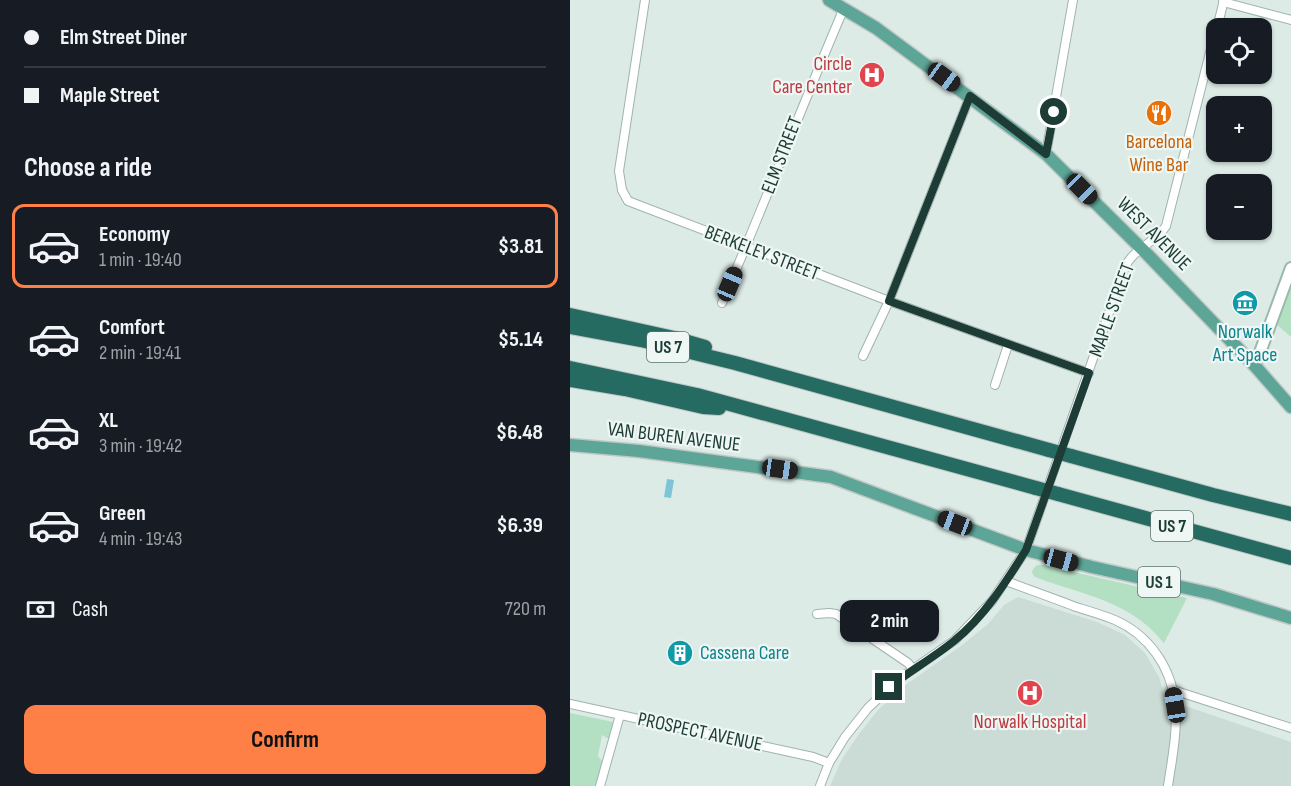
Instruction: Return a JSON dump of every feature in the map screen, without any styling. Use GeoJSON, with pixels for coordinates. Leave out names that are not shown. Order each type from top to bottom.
{"type":"FeatureCollection","features":[{"type":"Feature","properties":{"kind":"highway"},"geometry":{"type":"LineString","coordinates":[[570,315],[694,343],[765,371]]}},
{"type":"Feature","properties":{"kind":"highway","name":"US 7"},"geometry":{"type":"LineString","coordinates":[[570,327],[652,343],[765,371],[1290,517]]}},
{"type":"Feature","properties":{"kind":"highway","name":"US 7"},"geometry":{"type":"LineString","coordinates":[[570,368],[663,387],[760,412],[1290,558]]}},
{"type":"Feature","properties":{"kind":"highway"},"geometry":{"type":"LineString","coordinates":[[570,380],[625,388],[703,406],[760,412]]}},
{"type":"Feature","properties":{"kind":"main road","name":"WEST AVENUE"},"geometry":{"type":"LineString","coordinates":[[829,0],[876,28],[1046,154],[1142,249],[1255,366],[1291,407]]}},
{"type":"Feature","properties":{"kind":"main road"},"geometry":{"type":"LineString","coordinates":[[1255,366],[1291,268]]}},
{"type":"Feature","properties":{"kind":"main road","name":"VAN BUREN AVENUE"},"geometry":{"type":"LineString","coordinates":[[570,445],[650,452],[831,477],[1026,550],[1076,564],[1219,596],[1291,618]]}},
{"type":"Feature","properties":{"kind":"street","name":"BERKELEY STREET"},"geometry":{"type":"LineString","coordinates":[[645,0],[619,171],[622,190],[628,201],[889,301],[1089,373]]}},
{"type":"Feature","properties":{"kind":"street"},"geometry":{"type":"LineString","coordinates":[[1046,154],[1073,0]]}},
{"type":"Feature","properties":{"kind":"street"},"geometry":{"type":"LineString","coordinates":[[1224,1],[1291,20]]}},
{"type":"Feature","properties":{"kind":"street","name":"MAPLE STREET"},"geometry":{"type":"LineString","coordinates":[[1220,18],[1224,1]]}},
{"type":"Feature","properties":{"kind":"street","name":"ELM STREET"},"geometry":{"type":"LineString","coordinates":[[722,303],[843,8]]}},
{"type":"Feature","properties":{"kind":"street","name":"MAPLE STREET"},"geometry":{"type":"LineString","coordinates":[[820,786],[829,763],[845,737],[868,708],[889,687],[955,640],[992,601],[1026,550],[1125,267],[1131,256],[1160,236],[1166,226],[1206,71]]}},
{"type":"Feature","properties":{"kind":"street"},"geometry":{"type":"LineString","coordinates":[[863,356],[889,301],[970,96]]}},
{"type":"Feature","properties":{"kind":"street"},"geometry":{"type":"LineString","coordinates":[[995,385],[1008,345]]}},
{"type":"Feature","properties":{"kind":"street"},"geometry":{"type":"LineString","coordinates":[[1006,581],[1114,620],[1136,632],[1145,640],[1161,661],[1173,690],[1175,729],[1168,786]]}},
{"type":"Feature","properties":{"kind":"street"},"geometry":{"type":"LineString","coordinates":[[817,614],[836,614],[908,663],[913,669]]}},
{"type":"Feature","properties":{"kind":"street"},"geometry":{"type":"LineString","coordinates":[[1173,690],[1291,728]]}},
{"type":"Feature","properties":{"kind":"street","name":"PROSPECT AVENUE"},"geometry":{"type":"LineString","coordinates":[[570,704],[813,757],[829,763]]}},
{"type":"Feature","properties":{"kind":"street"},"geometry":{"type":"LineString","coordinates":[[600,786],[620,715]]}},
{"type":"Feature","properties":{"kind":"shaded area","name":"Norwalk Hospital"},"geometry":{"type":"Polygon","coordinates":[[[1018,597],[1097,622],[1125,635],[1145,653],[1159,677],[1165,699],[1291,742],[1291,786],[830,786],[842,759],[878,710],[904,686],[988,624],[1004,605],[1018,597]]]}},
{"type":"Feature","properties":{"kind":"green space"},"geometry":{"type":"Polygon","coordinates":[[[1291,286],[1291,337],[1276,324],[1291,286]]]}},
{"type":"Feature","properties":{"kind":"green space"},"geometry":{"type":"Polygon","coordinates":[[[1037,565],[1187,598],[1164,643],[1136,617],[1121,608],[1035,577],[1032,573],[1033,569],[1037,565]]]}},
{"type":"Feature","properties":{"kind":"green space"},"geometry":{"type":"Polygon","coordinates":[[[570,713],[613,722],[609,739],[602,735],[598,756],[603,762],[596,786],[570,786],[570,713]]]}},
{"type":"Feature","properties":{"kind":"water"},"geometry":{"type":"Polygon","coordinates":[[[667,479],[674,480],[671,498],[664,497],[667,479]]]}},
{"type":"Feature","properties":{"kind":"place","name":"Circle Care Center"},"geometry":{"type":"Point","coordinates":[872,75]}},
{"type":"Feature","properties":{"kind":"place","name":"Barcelona Wine Bar"},"geometry":{"type":"Point","coordinates":[1159,113]}},
{"type":"Feature","properties":{"kind":"place","name":"Norwalk Art Space"},"geometry":{"type":"Point","coordinates":[1245,303]}},
{"type":"Feature","properties":{"kind":"place","name":"Cassena Care"},"geometry":{"type":"Point","coordinates":[680,653]}},
{"type":"Feature","properties":{"kind":"place","name":"Norwalk Hospital"},"geometry":{"type":"Point","coordinates":[1030,693]}},
{"type":"Feature","properties":{"kind":"route"},"geometry":{"type":"LineString","coordinates":[[889,687],[955,640],[992,601],[1014,570],[1026,550],[1089,373],[889,301],[970,96],[1046,154],[1054,112]]}}]}
